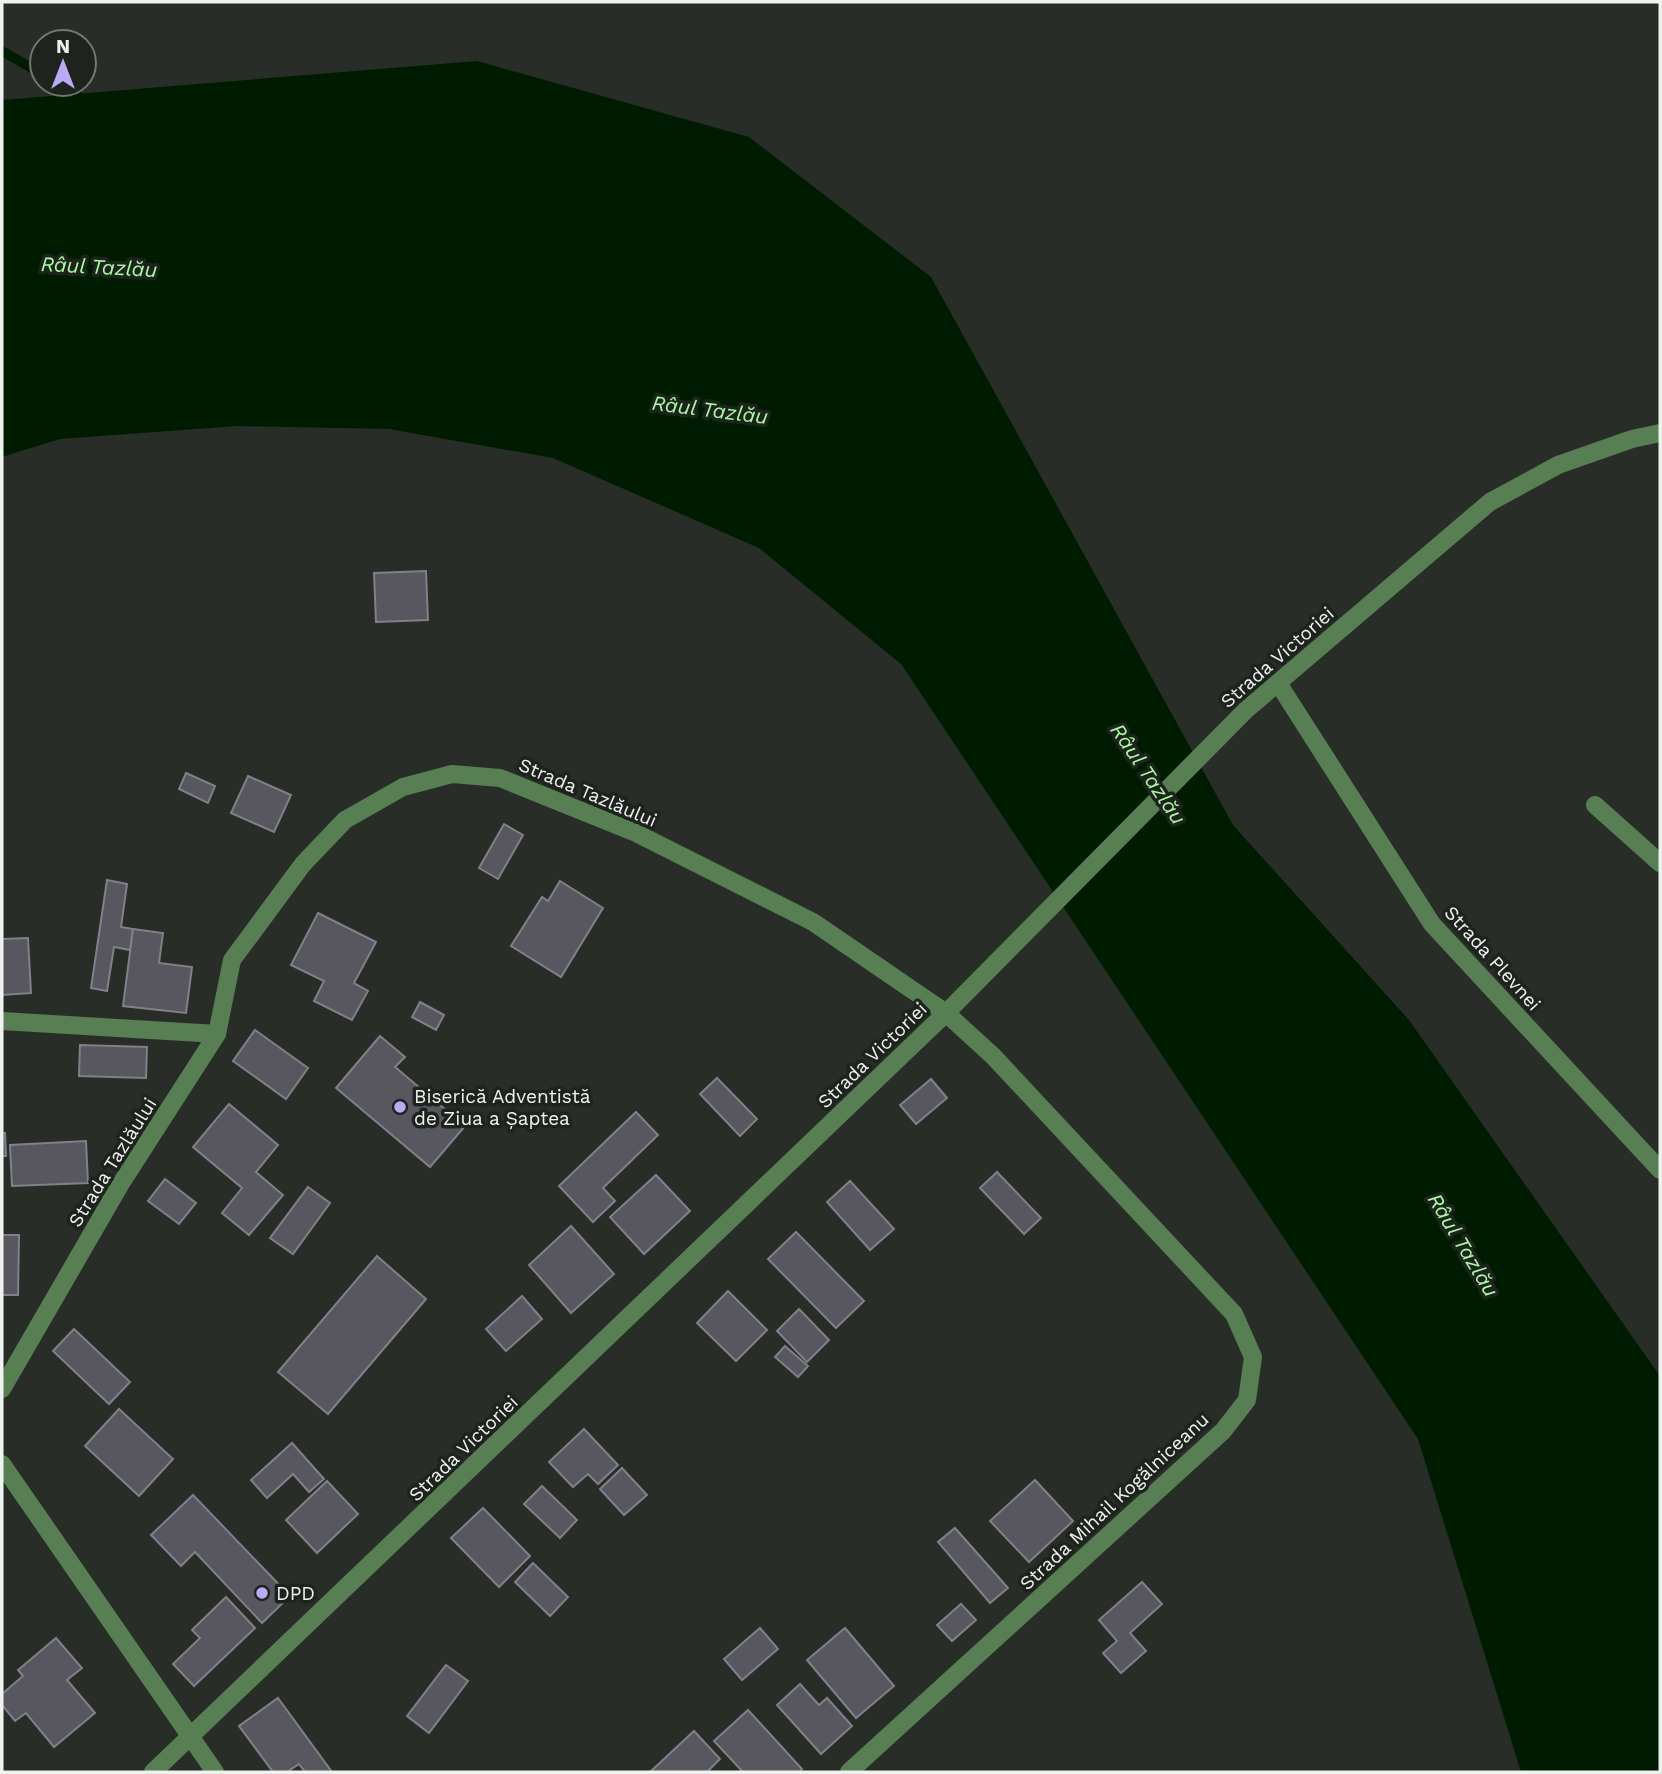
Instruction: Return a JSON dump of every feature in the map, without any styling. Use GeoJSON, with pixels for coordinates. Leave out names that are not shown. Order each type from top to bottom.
{"type":"FeatureCollection","features":[{"type":"Feature","properties":{"kind":"street","name":"Strada Victoriei"},"geometry":{"type":"LineString","coordinates":[[153,1772],[946,1013],[1246,710],[1490,502],[1558,465],[1632,439],[1660,433]]}},
{"type":"Feature","properties":{"kind":"street","name":"Strada Plevnei"},"geometry":{"type":"LineString","coordinates":[[1278,683],[1432,924],[1660,1170]]}},
{"type":"Feature","properties":{"kind":"street","name":"Strada Tazlăului"},"geometry":{"type":"LineString","coordinates":[[2,1389],[120,1185],[217,1034],[232,960],[303,864],[345,820],[403,787],[452,774],[500,778],[636,834],[813,922],[946,1013]]}},
{"type":"Feature","properties":{"kind":"street"},"geometry":{"type":"LineString","coordinates":[[1595,805],[1660,863]]}},
{"type":"Feature","properties":{"kind":"street","name":"Strada Mihail Kogălniceanu"},"geometry":{"type":"LineString","coordinates":[[849,1772],[1223,1431],[1247,1400],[1253,1357],[1234,1314],[993,1056],[946,1013]]}},
{"type":"Feature","properties":{"kind":"street"},"geometry":{"type":"LineString","coordinates":[[2,1021],[217,1034]]}},
{"type":"Feature","properties":{"kind":"street"},"geometry":{"type":"LineString","coordinates":[[2,1464],[215,1772]]}},
{"type":"Feature","properties":{"kind":"water","name":"Râul Tazlău"},"geometry":{"type":"Polygon","coordinates":[[[477,61],[749,137],[931,277],[1233,825],[1409,1020],[1660,1376],[1660,1772],[1521,1772],[1418,1439],[901,664],[759,548],[553,458],[389,429],[237,426],[60,439],[2,457],[2,100],[98,98],[98,92],[477,61]]]}},
{"type":"Feature","properties":{"kind":"building"},"geometry":{"type":"Polygon","coordinates":[[[426,571],[428,620],[376,622],[374,573],[426,571]]]}},
{"type":"Feature","properties":{"kind":"building"},"geometry":{"type":"Polygon","coordinates":[[[186,773],[215,786],[208,803],[179,789],[186,773]]]}},
{"type":"Feature","properties":{"kind":"building"},"geometry":{"type":"Polygon","coordinates":[[[248,776],[291,795],[274,832],[231,813],[248,776]]]}},
{"type":"Feature","properties":{"kind":"building"},"geometry":{"type":"Polygon","coordinates":[[[504,824],[523,835],[498,879],[479,868],[504,824]]]}},
{"type":"Feature","properties":{"kind":"building"},"geometry":{"type":"Polygon","coordinates":[[[107,880],[127,884],[121,927],[133,929],[130,950],[114,947],[107,991],[91,988],[107,880]]]}},
{"type":"Feature","properties":{"kind":"building"},"geometry":{"type":"Polygon","coordinates":[[[560,881],[603,908],[561,977],[511,946],[542,897],[548,901],[560,881]]]}},
{"type":"Feature","properties":{"kind":"building"},"geometry":{"type":"Polygon","coordinates":[[[318,913],[376,942],[354,983],[368,991],[352,1020],[314,1001],[324,981],[291,965],[318,913]]]}},
{"type":"Feature","properties":{"kind":"building"},"geometry":{"type":"Polygon","coordinates":[[[133,929],[163,933],[159,963],[192,967],[186,1013],[123,1006],[133,929]]]}},
{"type":"Feature","properties":{"kind":"building"},"geometry":{"type":"Polygon","coordinates":[[[28,938],[31,993],[2,995],[2,939],[28,938]]]}},
{"type":"Feature","properties":{"kind":"building"},"geometry":{"type":"Polygon","coordinates":[[[420,1002],[444,1015],[436,1030],[412,1017],[420,1002]]]}},
{"type":"Feature","properties":{"kind":"building"},"geometry":{"type":"Polygon","coordinates":[[[255,1030],[308,1068],[286,1099],[233,1061],[255,1030]]]}},
{"type":"Feature","properties":{"kind":"building","name":"Biserică Adventistă de Ziua a Șaptea"},"geometry":{"type":"Polygon","coordinates":[[[380,1036],[405,1057],[395,1067],[465,1126],[430,1167],[336,1088],[380,1036]]]}},
{"type":"Feature","properties":{"kind":"building"},"geometry":{"type":"Polygon","coordinates":[[[80,1045],[147,1047],[146,1078],[79,1076],[80,1045]]]}},
{"type":"Feature","properties":{"kind":"building"},"geometry":{"type":"Polygon","coordinates":[[[717,1078],[757,1119],[740,1136],[700,1094],[717,1078]]]}},
{"type":"Feature","properties":{"kind":"building"},"geometry":{"type":"Polygon","coordinates":[[[931,1079],[947,1098],[916,1124],[900,1105],[931,1079]]]}},
{"type":"Feature","properties":{"kind":"building"},"geometry":{"type":"Polygon","coordinates":[[[229,1104],[278,1145],[256,1172],[283,1195],[249,1235],[222,1213],[242,1188],[193,1147],[229,1104]]]}},
{"type":"Feature","properties":{"kind":"building"},"geometry":{"type":"Polygon","coordinates":[[[636,1112],[658,1135],[603,1188],[615,1201],[593,1222],[559,1186],[636,1112]]]}},
{"type":"Feature","properties":{"kind":"building"},"geometry":{"type":"Polygon","coordinates":[[[2,1133],[5,1133],[6,1156],[2,1156],[2,1133]]]}},
{"type":"Feature","properties":{"kind":"building"},"geometry":{"type":"Polygon","coordinates":[[[86,1141],[88,1183],[12,1186],[10,1145],[86,1141]]]}},
{"type":"Feature","properties":{"kind":"building"},"geometry":{"type":"Polygon","coordinates":[[[997,1172],[1041,1218],[1024,1234],[980,1188],[997,1172]]]}},
{"type":"Feature","properties":{"kind":"building"},"geometry":{"type":"Polygon","coordinates":[[[656,1175],[690,1211],[644,1254],[610,1217],[656,1175]]]}},
{"type":"Feature","properties":{"kind":"building"},"geometry":{"type":"Polygon","coordinates":[[[165,1179],[196,1203],[179,1224],[148,1201],[165,1179]]]}},
{"type":"Feature","properties":{"kind":"building"},"geometry":{"type":"Polygon","coordinates":[[[850,1181],[894,1229],[870,1250],[827,1202],[850,1181]]]}},
{"type":"Feature","properties":{"kind":"building"},"geometry":{"type":"Polygon","coordinates":[[[308,1187],[330,1203],[293,1254],[270,1238],[308,1187]]]}},
{"type":"Feature","properties":{"kind":"building"},"geometry":{"type":"Polygon","coordinates":[[[571,1226],[614,1274],[571,1313],[529,1265],[571,1226]]]}},
{"type":"Feature","properties":{"kind":"building"},"geometry":{"type":"Polygon","coordinates":[[[796,1232],[864,1301],[836,1328],[768,1259],[796,1232]]]}},
{"type":"Feature","properties":{"kind":"building"},"geometry":{"type":"Polygon","coordinates":[[[2,1235],[19,1235],[18,1295],[2,1295],[2,1235]]]}},
{"type":"Feature","properties":{"kind":"building"},"geometry":{"type":"Polygon","coordinates":[[[377,1256],[426,1299],[328,1414],[278,1372],[377,1256]]]}},
{"type":"Feature","properties":{"kind":"building"},"geometry":{"type":"Polygon","coordinates":[[[728,1291],[767,1330],[736,1361],[697,1323],[728,1291]]]}},
{"type":"Feature","properties":{"kind":"building"},"geometry":{"type":"Polygon","coordinates":[[[522,1296],[542,1319],[506,1351],[486,1329],[522,1296]]]}},
{"type":"Feature","properties":{"kind":"building"},"geometry":{"type":"Polygon","coordinates":[[[799,1309],[829,1340],[807,1362],[777,1331],[799,1309]]]}},
{"type":"Feature","properties":{"kind":"building"},"geometry":{"type":"Polygon","coordinates":[[[74,1329],[130,1382],[109,1404],[53,1351],[74,1329]]]}},
{"type":"Feature","properties":{"kind":"building"},"geometry":{"type":"Polygon","coordinates":[[[785,1346],[808,1366],[798,1377],[775,1357],[785,1346]]]}},
{"type":"Feature","properties":{"kind":"building"},"geometry":{"type":"Polygon","coordinates":[[[119,1409],[173,1459],[139,1496],[85,1446],[119,1409]]]}},
{"type":"Feature","properties":{"kind":"building"},"geometry":{"type":"Polygon","coordinates":[[[584,1429],[618,1465],[598,1484],[588,1474],[573,1487],[549,1462],[584,1429]]]}},
{"type":"Feature","properties":{"kind":"building"},"geometry":{"type":"Polygon","coordinates":[[[292,1443],[324,1479],[309,1492],[293,1474],[267,1498],[251,1480],[292,1443]]]}},
{"type":"Feature","properties":{"kind":"building"},"geometry":{"type":"Polygon","coordinates":[[[622,1468],[647,1495],[624,1515],[600,1489],[622,1468]]]}},
{"type":"Feature","properties":{"kind":"building"},"geometry":{"type":"Polygon","coordinates":[[[1035,1480],[1073,1521],[1029,1562],[990,1521],[1035,1480]]]}},
{"type":"Feature","properties":{"kind":"building"},"geometry":{"type":"Polygon","coordinates":[[[327,1481],[358,1514],[317,1553],[286,1520],[327,1481]]]}},
{"type":"Feature","properties":{"kind":"building"},"geometry":{"type":"Polygon","coordinates":[[[542,1486],[577,1520],[560,1538],[524,1504],[542,1486]]]}},
{"type":"Feature","properties":{"kind":"building"},"geometry":{"type":"Polygon","coordinates":[[[193,1495],[290,1596],[262,1623],[195,1552],[181,1566],[151,1535],[193,1495]]]}},
{"type":"Feature","properties":{"kind":"building"},"geometry":{"type":"Polygon","coordinates":[[[483,1508],[530,1556],[499,1587],[451,1538],[483,1508]]]}},
{"type":"Feature","properties":{"kind":"building"},"geometry":{"type":"Polygon","coordinates":[[[955,1528],[1008,1588],[990,1603],[938,1542],[955,1528]]]}},
{"type":"Feature","properties":{"kind":"building"},"geometry":{"type":"Polygon","coordinates":[[[533,1563],[568,1597],[550,1616],[515,1582],[533,1563]]]}},
{"type":"Feature","properties":{"kind":"building"},"geometry":{"type":"Polygon","coordinates":[[[1142,1582],[1162,1604],[1130,1633],[1146,1651],[1121,1673],[1103,1653],[1117,1641],[1099,1620],[1142,1582]]]}},
{"type":"Feature","properties":{"kind":"building"},"geometry":{"type":"Polygon","coordinates":[[[226,1597],[255,1628],[194,1686],[173,1664],[200,1638],[192,1630],[226,1597]]]}},
{"type":"Feature","properties":{"kind":"building"},"geometry":{"type":"Polygon","coordinates":[[[961,1604],[976,1620],[952,1641],[937,1625],[961,1604]]]}},
{"type":"Feature","properties":{"kind":"building"},"geometry":{"type":"Polygon","coordinates":[[[760,1628],[778,1649],[742,1680],[724,1659],[760,1628]]]}},
{"type":"Feature","properties":{"kind":"building"},"geometry":{"type":"Polygon","coordinates":[[[845,1628],[894,1686],[856,1718],[807,1660],[845,1628]]]}},
{"type":"Feature","properties":{"kind":"building"},"geometry":{"type":"Polygon","coordinates":[[[56,1638],[82,1668],[67,1680],[95,1713],[54,1747],[26,1713],[15,1721],[2,1705],[2,1694],[23,1676],[18,1670],[56,1638]]]}},
{"type":"Feature","properties":{"kind":"building"},"geometry":{"type":"Polygon","coordinates":[[[446,1665],[468,1681],[429,1733],[407,1716],[446,1665]]]}},
{"type":"Feature","properties":{"kind":"building"},"geometry":{"type":"Polygon","coordinates":[[[800,1684],[819,1705],[827,1698],[852,1726],[821,1754],[777,1705],[800,1684]]]}},
{"type":"Feature","properties":{"kind":"building"},"geometry":{"type":"Polygon","coordinates":[[[278,1698],[332,1772],[305,1772],[299,1764],[287,1772],[273,1772],[239,1726],[278,1698]]]}},
{"type":"Feature","properties":{"kind":"building"},"geometry":{"type":"Polygon","coordinates":[[[748,1710],[802,1769],[799,1772],[743,1772],[714,1741],[748,1710]]]}},
{"type":"Feature","properties":{"kind":"building"},"geometry":{"type":"Polygon","coordinates":[[[694,1731],[720,1759],[707,1772],[650,1772],[694,1731]]]}},
{"type":"Feature","properties":{"kind":"waterway"},"geometry":{"type":"LineString","coordinates":[[2,51],[28,66]]}},
{"type":"Feature","properties":{"kind":"waterway"},"geometry":{"type":"LineString","coordinates":[[80,98],[85,101]]}},
{"type":"Feature","properties":{"kind":"place","name":"Biserică Adventistă de Ziua a Șaptea"},"geometry":{"type":"Point","coordinates":[400,1107]}},
{"type":"Feature","properties":{"kind":"place","name":"DPD"},"geometry":{"type":"Point","coordinates":[262,1593]}}]}
